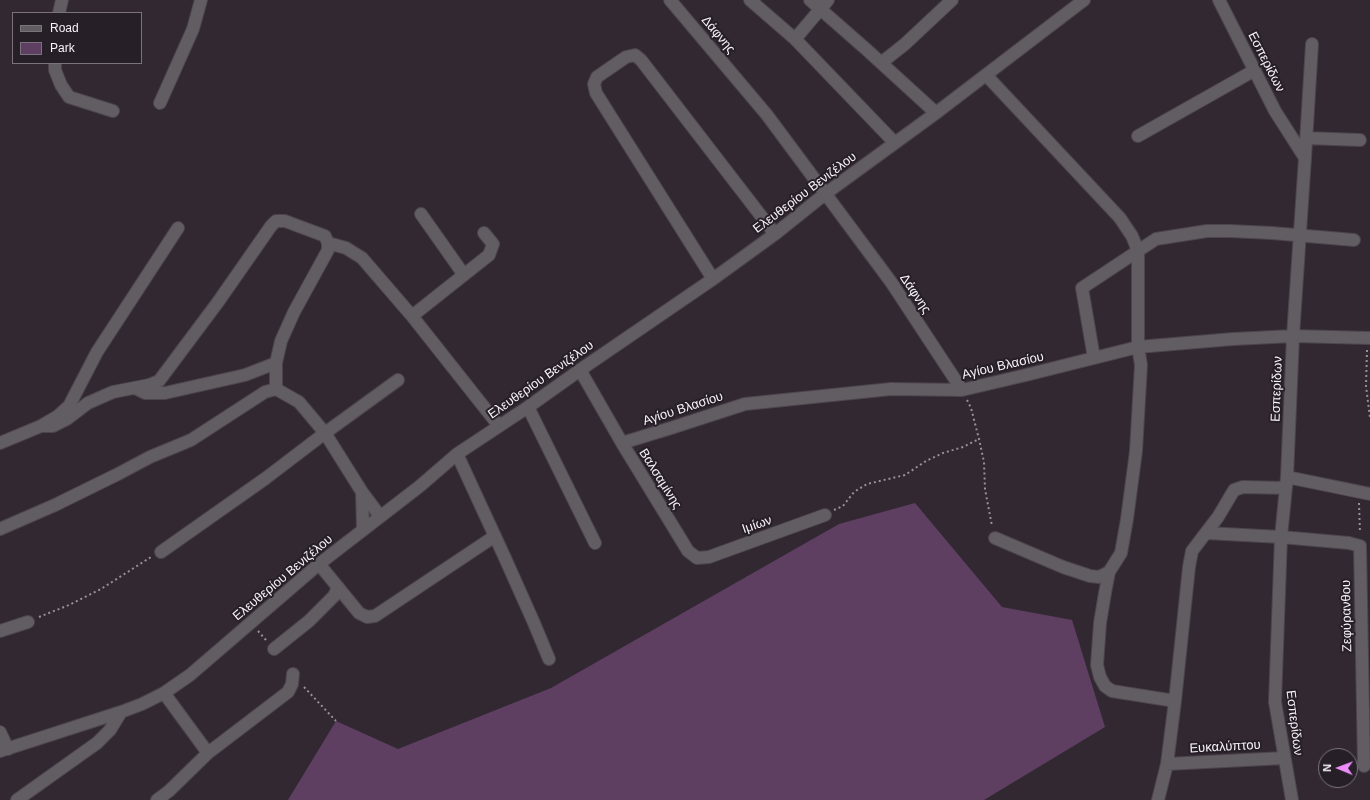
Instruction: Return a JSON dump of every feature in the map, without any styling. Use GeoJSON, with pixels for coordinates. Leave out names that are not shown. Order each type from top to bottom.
{"type":"FeatureCollection","features":[{"type":"Feature","properties":{"kind":"street"},"geometry":{"type":"LineString","coordinates":[[59,12],[62,0]]}},
{"type":"Feature","properties":{"kind":"street"},"geometry":{"type":"LineString","coordinates":[[160,103],[193,29],[201,0]]}},
{"type":"Feature","properties":{"kind":"street","name":"Δάφνης"},"geometry":{"type":"LineString","coordinates":[[670,0],[767,115],[891,282],[962,390]]}},
{"type":"Feature","properties":{"kind":"street"},"geometry":{"type":"LineString","coordinates":[[750,0],[794,38],[895,143]]}},
{"type":"Feature","properties":{"kind":"street"},"geometry":{"type":"LineString","coordinates":[[810,0],[824,5],[881,63],[936,113]]}},
{"type":"Feature","properties":{"kind":"street"},"geometry":{"type":"LineString","coordinates":[[881,63],[906,44],[952,0]]}},
{"type":"Feature","properties":{"kind":"street","name":"Ελευθερίου Βενιζέλου"},"geometry":{"type":"LineString","coordinates":[[4,750],[142,704],[164,693],[190,675],[319,564],[420,486],[457,454],[528,407],[713,279],[775,234],[825,194],[936,113],[1084,0]]}},
{"type":"Feature","properties":{"kind":"street","name":"Εσπερίδων"},"geometry":{"type":"LineString","coordinates":[[1219,0],[1275,111],[1305,158],[1293,336],[1287,482],[1281,537],[1275,702],[1292,800]]}},
{"type":"Feature","properties":{"kind":"street"},"geometry":{"type":"LineString","coordinates":[[794,38],[824,5]]}},
{"type":"Feature","properties":{"kind":"street"},"geometry":{"type":"LineString","coordinates":[[1305,158],[1312,44]]}},
{"type":"Feature","properties":{"kind":"street"},"geometry":{"type":"LineString","coordinates":[[713,279],[596,93],[594,84],[597,77],[626,57],[635,55],[641,60],[775,234]]}},
{"type":"Feature","properties":{"kind":"street"},"geometry":{"type":"LineString","coordinates":[[54,64],[61,85],[69,97],[113,111]]}},
{"type":"Feature","properties":{"kind":"street"},"geometry":{"type":"LineString","coordinates":[[1138,136],[1255,70]]}},
{"type":"Feature","properties":{"kind":"street"},"geometry":{"type":"LineString","coordinates":[[986,75],[1120,218],[1132,236],[1138,251],[1138,347],[1141,365],[1136,451],[1121,553],[1109,572],[1100,623],[1097,665],[1100,677],[1105,686],[1112,691],[1175,701]]}},
{"type":"Feature","properties":{"kind":"street"},"geometry":{"type":"LineString","coordinates":[[1306,138],[1360,140]]}},
{"type":"Feature","properties":{"kind":"street"},"geometry":{"type":"LineString","coordinates":[[421,214],[464,275]]}},
{"type":"Feature","properties":{"kind":"street"},"geometry":{"type":"LineString","coordinates":[[41,426],[53,426],[67,419],[88,403],[113,392],[149,385],[159,381],[218,302],[271,226],[276,221],[285,221],[325,236],[328,243],[328,250],[294,312],[281,341],[276,363],[276,389]]}},
{"type":"Feature","properties":{"kind":"street"},"geometry":{"type":"LineString","coordinates":[[0,443],[41,426],[58,416],[69,406],[97,352],[178,228]]}},
{"type":"Feature","properties":{"kind":"street"},"geometry":{"type":"LineString","coordinates":[[1094,358],[1082,288],[1156,239],[1207,231],[1299,235],[1354,240]]}},
{"type":"Feature","properties":{"kind":"street"},"geometry":{"type":"LineString","coordinates":[[412,316],[489,255],[493,244],[484,233]]}},
{"type":"Feature","properties":{"kind":"street"},"geometry":{"type":"LineString","coordinates":[[328,243],[346,248],[362,258],[412,316],[498,426]]}},
{"type":"Feature","properties":{"kind":"street","name":"Αγίου Βλασίου"},"geometry":{"type":"LineString","coordinates":[[622,443],[745,404],[891,388],[962,390],[1138,347],[1232,339],[1293,336],[1369,338]]}},
{"type":"Feature","properties":{"kind":"street"},"geometry":{"type":"LineString","coordinates":[[134,388],[145,393],[165,393],[245,375],[276,363]]}},
{"type":"Feature","properties":{"kind":"street","name":"Βαλσαμίνης"},"geometry":{"type":"LineString","coordinates":[[580,370],[622,443],[688,551],[697,558]]}},
{"type":"Feature","properties":{"kind":"street"},"geometry":{"type":"LineString","coordinates":[[161,552],[266,478],[398,380]]}},
{"type":"Feature","properties":{"kind":"street"},"geometry":{"type":"LineString","coordinates":[[0,529],[55,505],[150,457],[191,440],[264,392],[276,389],[299,402],[325,433],[362,492],[380,516]]}},
{"type":"Feature","properties":{"kind":"street"},"geometry":{"type":"LineString","coordinates":[[528,407],[594,543]]}},
{"type":"Feature","properties":{"kind":"street"},"geometry":{"type":"LineString","coordinates":[[457,454],[549,659]]}},
{"type":"Feature","properties":{"kind":"street"},"geometry":{"type":"LineString","coordinates":[[1158,800],[1167,764],[1192,551],[1218,516],[1234,490],[1243,487],[1287,482],[1364,493]]}},
{"type":"Feature","properties":{"kind":"street"},"geometry":{"type":"LineString","coordinates":[[362,492],[363,529]]}},
{"type":"Feature","properties":{"kind":"street","name":"Ιμίων"},"geometry":{"type":"LineString","coordinates":[[697,558],[709,557],[825,515]]}},
{"type":"Feature","properties":{"kind":"street"},"geometry":{"type":"LineString","coordinates":[[1206,533],[1281,537],[1349,543],[1360,546]]}},
{"type":"Feature","properties":{"kind":"street"},"geometry":{"type":"LineString","coordinates":[[319,564],[359,613],[367,617],[375,616],[495,536]]}},
{"type":"Feature","properties":{"kind":"street"},"geometry":{"type":"LineString","coordinates":[[995,538],[1063,567],[1090,576],[1099,577],[1109,572]]}},
{"type":"Feature","properties":{"kind":"street","name":"Ζεφύρανθου"},"geometry":{"type":"LineString","coordinates":[[1360,546],[1364,766]]}},
{"type":"Feature","properties":{"kind":"street"},"geometry":{"type":"LineString","coordinates":[[274,649],[309,621],[334,596],[338,587]]}},
{"type":"Feature","properties":{"kind":"street"},"geometry":{"type":"LineString","coordinates":[[0,631],[28,622]]}},
{"type":"Feature","properties":{"kind":"street"},"geometry":{"type":"LineString","coordinates":[[157,800],[169,791],[208,753],[288,692],[292,684],[293,674]]}},
{"type":"Feature","properties":{"kind":"street"},"geometry":{"type":"LineString","coordinates":[[164,693],[208,753]]}},
{"type":"Feature","properties":{"kind":"street"},"geometry":{"type":"LineString","coordinates":[[17,800],[97,743],[110,730],[121,712]]}},
{"type":"Feature","properties":{"kind":"street"},"geometry":{"type":"LineString","coordinates":[[0,732],[4,750]]}},
{"type":"Feature","properties":{"kind":"street","name":"Ευκαλύπτου"},"geometry":{"type":"LineString","coordinates":[[1167,764],[1284,758]]}},
{"type":"Feature","properties":{"kind":"path"},"geometry":{"type":"LineString","coordinates":[[1369,338],[1366,386],[1370,418]]}},
{"type":"Feature","properties":{"kind":"path"},"geometry":{"type":"LineString","coordinates":[[962,390],[971,408],[979,439],[984,462],[985,489],[995,538]]}},
{"type":"Feature","properties":{"kind":"path"},"geometry":{"type":"LineString","coordinates":[[825,515],[843,506],[854,492],[867,484],[905,475],[926,461],[943,453],[963,447],[979,439]]}},
{"type":"Feature","properties":{"kind":"path"},"geometry":{"type":"LineString","coordinates":[[1360,546],[1364,493]]}},
{"type":"Feature","properties":{"kind":"path"},"geometry":{"type":"LineString","coordinates":[[28,622],[69,605],[101,589],[161,552]]}},
{"type":"Feature","properties":{"kind":"green space"},"geometry":{"type":"Polygon","coordinates":[[[915,503],[1002,607],[1072,620],[1105,727],[984,800],[288,800],[336,721],[398,749],[551,688],[839,524],[915,503]]]}}]}
